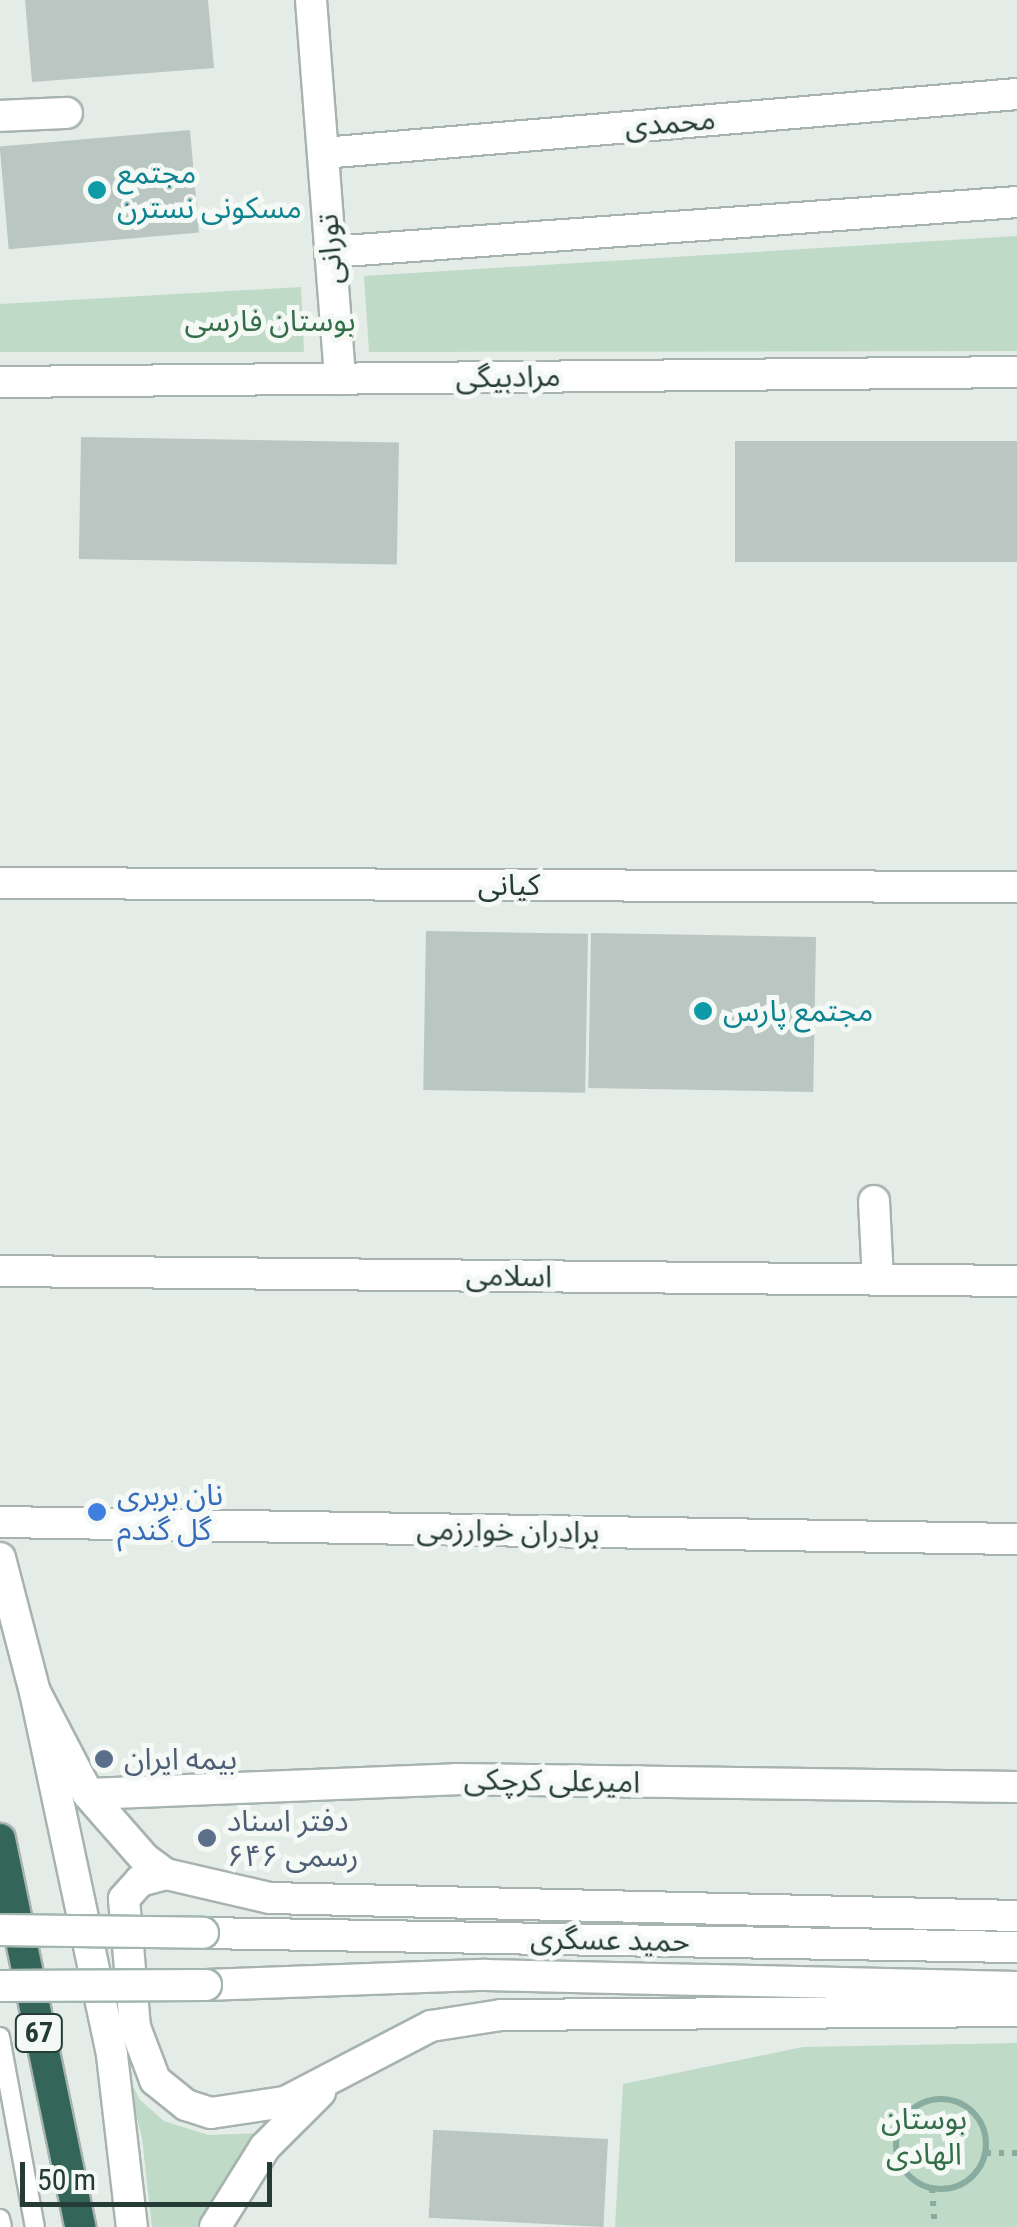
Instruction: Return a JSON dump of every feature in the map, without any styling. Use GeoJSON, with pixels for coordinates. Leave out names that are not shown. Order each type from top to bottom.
{"type":"FeatureCollection","features":[{"type":"Feature","properties":{"kind":"highway","name":"67"},"geometry":{"type":"LineString","coordinates":[[0,1839],[80,2227]]}},
{"type":"Feature","properties":{"kind":"street","name":"تورانی"},"geometry":{"type":"LineString","coordinates":[[312,0],[340,379]]}},
{"type":"Feature","properties":{"kind":"street","name":"محمدی"},"geometry":{"type":"LineString","coordinates":[[323,153],[1017,94]]}},
{"type":"Feature","properties":{"kind":"street"},"geometry":{"type":"LineString","coordinates":[[0,116],[67,113]]}},
{"type":"Feature","properties":{"kind":"street"},"geometry":{"type":"LineString","coordinates":[[330,252],[1017,202]]}},
{"type":"Feature","properties":{"kind":"street","name":"مرادبیگی"},"geometry":{"type":"LineString","coordinates":[[0,382],[1017,372]]}},
{"type":"Feature","properties":{"kind":"street","name":"کیانی"},"geometry":{"type":"LineString","coordinates":[[0,883],[1017,887]]}},
{"type":"Feature","properties":{"kind":"street"},"geometry":{"type":"LineString","coordinates":[[874,1201],[878,1280]]}},
{"type":"Feature","properties":{"kind":"street","name":"اسلامی"},"geometry":{"type":"LineString","coordinates":[[0,1271],[1017,1281]]}},
{"type":"Feature","properties":{"kind":"street","name":"برادران خوارزمی"},"geometry":{"type":"LineString","coordinates":[[0,1522],[1017,1540]]}},
{"type":"Feature","properties":{"kind":"street"},"geometry":{"type":"LineString","coordinates":[[0,1558],[36,1692],[112,2055],[132,2227]]}},
{"type":"Feature","properties":{"kind":"street"},"geometry":{"type":"LineString","coordinates":[[36,1692],[88,1794],[135,1850],[166,1874],[270,1898],[1017,1916]]}},
{"type":"Feature","properties":{"kind":"street","name":"امیرعلی کرچکی"},"geometry":{"type":"LineString","coordinates":[[88,1794],[456,1779],[1017,1787]]}},
{"type":"Feature","properties":{"kind":"street"},"geometry":{"type":"LineString","coordinates":[[166,1874],[140,1881],[124,1899],[135,2027],[156,2080],[186,2105],[237,2114],[285,2102],[342,2068],[431,2026],[501,2015],[1017,2011]]}},
{"type":"Feature","properties":{"kind":"street","name":"حمید عسگری"},"geometry":{"type":"LineString","coordinates":[[0,1930],[1017,1947]]}},
{"type":"Feature","properties":{"kind":"street","name":"حمید عسگری"},"geometry":{"type":"LineString","coordinates":[[0,1986],[206,1986],[486,1975],[1017,1987]]}},
{"type":"Feature","properties":{"kind":"street"},"geometry":{"type":"LineString","coordinates":[[215,2227],[266,2147],[342,2068]]}},
{"type":"Feature","properties":{"kind":"lane"},"geometry":{"type":"LineString","coordinates":[[0,2038],[36,2227]]}},
{"type":"Feature","properties":{"kind":"lane"},"geometry":{"type":"LineString","coordinates":[[0,2219],[2,2227]]}},
{"type":"Feature","properties":{"kind":"path"},"geometry":{"type":"LineString","coordinates":[[932,2188],[972,2178],[986,2153],[982,2123],[960,2102],[916,2106],[898,2130],[898,2160],[932,2188],[935,2227]]}},
{"type":"Feature","properties":{"kind":"path"},"geometry":{"type":"LineString","coordinates":[[986,2153],[1017,2153]]}},
{"type":"Feature","properties":{"kind":"green space"},"geometry":{"type":"Polygon","coordinates":[[[1017,236],[1017,351],[369,352],[364,276],[1017,236]]]}},
{"type":"Feature","properties":{"kind":"green space","name":"بوستان فارسی"},"geometry":{"type":"Polygon","coordinates":[[[301,287],[304,352],[0,352],[0,304],[301,287]]]}},
{"type":"Feature","properties":{"kind":"green space","name":"بوستان الهادی"},"geometry":{"type":"Polygon","coordinates":[[[1017,2043],[1017,2227],[615,2227],[623,2084],[803,2047],[1017,2043]]]}},
{"type":"Feature","properties":{"kind":"green space"},"geometry":{"type":"Polygon","coordinates":[[[125,2071],[140,2100],[164,2121],[208,2135],[261,2133],[197,2227],[152,2227],[142,2138],[125,2071]]]}},
{"type":"Feature","properties":{"kind":"building"},"geometry":{"type":"Polygon","coordinates":[[[25,0],[208,0],[214,68],[32,82],[25,0]]]}},
{"type":"Feature","properties":{"kind":"building","name":"مجتمع مسکونی نسترن"},"geometry":{"type":"Polygon","coordinates":[[[190,130],[199,233],[9,249],[0,147],[190,130]]]}},
{"type":"Feature","properties":{"kind":"building"},"geometry":{"type":"Polygon","coordinates":[[[81,437],[399,443],[397,565],[79,559],[81,437]]]}},
{"type":"Feature","properties":{"kind":"building"},"geometry":{"type":"Polygon","coordinates":[[[735,441],[1017,441],[1017,562],[735,562],[735,441]]]}},
{"type":"Feature","properties":{"kind":"building"},"geometry":{"type":"Polygon","coordinates":[[[426,931],[588,934],[585,1093],[423,1090],[426,931]]]}},
{"type":"Feature","properties":{"kind":"building","name":"مجتمع پارس"},"geometry":{"type":"Polygon","coordinates":[[[591,933],[816,937],[813,1092],[588,1088],[591,933]]]}},
{"type":"Feature","properties":{"kind":"building"},"geometry":{"type":"Polygon","coordinates":[[[433,2130],[608,2139],[603,2227],[429,2218],[433,2130]]]}},
{"type":"Feature","properties":{"kind":"place","name":"مجتمع مسکونی نسترن"},"geometry":{"type":"Point","coordinates":[97,190]}},
{"type":"Feature","properties":{"kind":"place","name":"مجتمع پارس"},"geometry":{"type":"Point","coordinates":[703,1011]}},
{"type":"Feature","properties":{"kind":"place","name":"نان بربری گل گندم"},"geometry":{"type":"Point","coordinates":[97,1512]}},
{"type":"Feature","properties":{"kind":"place","name":"بیمه ایران"},"geometry":{"type":"Point","coordinates":[104,1759]}},
{"type":"Feature","properties":{"kind":"place","name":"دفتر اسناد رسمی ۶۴۶"},"geometry":{"type":"Point","coordinates":[207,1838]}}]}
